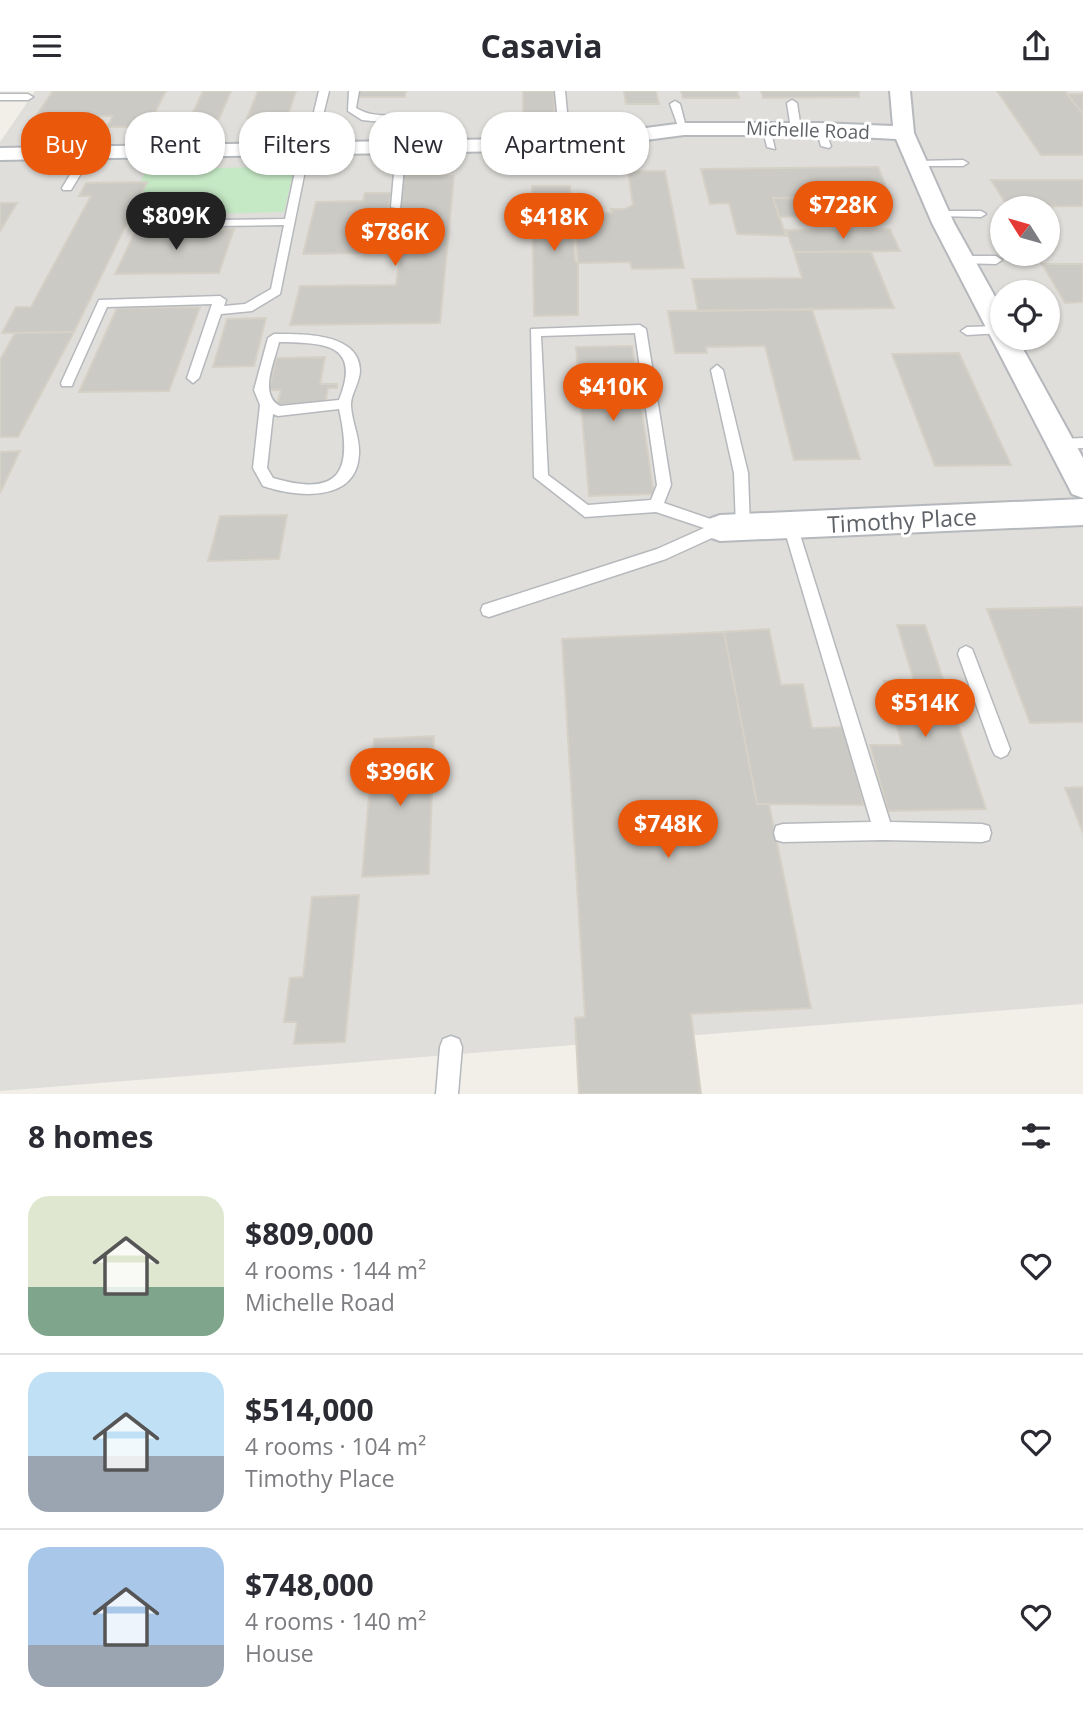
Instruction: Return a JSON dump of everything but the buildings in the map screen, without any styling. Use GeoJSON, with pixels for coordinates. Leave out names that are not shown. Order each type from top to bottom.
{"type":"FeatureCollection","features":[{"type":"Feature","properties":{"kind":"street"},"geometry":{"type":"LineString","coordinates":[[900,91],[904,134],[960,260],[990,315]]}},
{"type":"Feature","properties":{"kind":"street","name":"Michelle Road"},"geometry":{"type":"LineString","coordinates":[[649,133],[684,129],[769,137],[796,129],[823,138],[904,134]]}},
{"type":"Feature","properties":{"kind":"street","name":"Michelle Road"},"geometry":{"type":"LineString","coordinates":[[111,150],[174,144],[239,146]]}},
{"type":"Feature","properties":{"kind":"street","name":"Michelle Road"},"geometry":{"type":"LineString","coordinates":[[0,154],[21,153]]}},
{"type":"Feature","properties":{"kind":"street"},"geometry":{"type":"LineString","coordinates":[[1011,350],[1072,444],[1083,486]]}},
{"type":"Feature","properties":{"kind":"street","name":"Timothy Place"},"geometry":{"type":"LineString","coordinates":[[732,528],[1083,512]]}},
{"type":"Feature","properties":{"kind":"lane"},"geometry":{"type":"LineString","coordinates":[[318,112],[324,91]]}},
{"type":"Feature","properties":{"kind":"lane"},"geometry":{"type":"LineString","coordinates":[[354,91],[351,109],[369,118]]}},
{"type":"Feature","properties":{"kind":"lane"},"geometry":{"type":"LineString","coordinates":[[560,91],[566,112]]}},
{"type":"Feature","properties":{"kind":"lane"},"geometry":{"type":"LineString","coordinates":[[0,97],[28,97]]}},
{"type":"Feature","properties":{"kind":"lane"},"geometry":{"type":"LineString","coordinates":[[792,103],[796,129]]}},
{"type":"Feature","properties":{"kind":"lane"},"geometry":{"type":"LineString","coordinates":[[675,104],[684,129]]}},
{"type":"Feature","properties":{"kind":"lane"},"geometry":{"type":"LineString","coordinates":[[917,164],[963,163]]}},
{"type":"Feature","properties":{"kind":"lane"},"geometry":{"type":"LineString","coordinates":[[67,188],[75,175]]}},
{"type":"Feature","properties":{"kind":"lane"},"geometry":{"type":"LineString","coordinates":[[216,310],[248,308],[276,291],[301,175]]}},
{"type":"Feature","properties":{"kind":"lane"},"geometry":{"type":"LineString","coordinates":[[396,207],[397,175]]}},
{"type":"Feature","properties":{"kind":"lane"},"geometry":{"type":"LineString","coordinates":[[939,214],[981,214]]}},
{"type":"Feature","properties":{"kind":"lane"},"geometry":{"type":"LineString","coordinates":[[138,224],[290,222]]}},
{"type":"Feature","properties":{"kind":"lane"},"geometry":{"type":"LineString","coordinates":[[960,260],[990,260]]}},
{"type":"Feature","properties":{"kind":"lane"},"geometry":{"type":"LineString","coordinates":[[67,383],[103,303],[220,300],[193,378]]}},
{"type":"Feature","properties":{"kind":"lane"},"geometry":{"type":"LineString","coordinates":[[656,506],[664,485],[640,329],[535,332],[541,477],[585,511],[656,506],[732,528]]}},
{"type":"Feature","properties":{"kind":"lane"},"geometry":{"type":"LineString","coordinates":[[967,331],[990,330]]}},
{"type":"Feature","properties":{"kind":"lane"},"geometry":{"type":"LineString","coordinates":[[274,338],[323,339],[342,347],[354,363],[355,382],[344,404],[352,459],[346,474],[326,488],[306,490],[268,482],[260,468],[267,405],[261,390],[274,338]]}},
{"type":"Feature","properties":{"kind":"lane"},"geometry":{"type":"LineString","coordinates":[[718,370],[741,474],[732,528]]}},
{"type":"Feature","properties":{"kind":"lane"},"geometry":{"type":"LineString","coordinates":[[267,405],[278,411],[344,404]]}},
{"type":"Feature","properties":{"kind":"lane"},"geometry":{"type":"LineString","coordinates":[[790,525],[883,831]]}},
{"type":"Feature","properties":{"kind":"lane"},"geometry":{"type":"LineString","coordinates":[[489,610],[732,528]]}},
{"type":"Feature","properties":{"kind":"lane"},"geometry":{"type":"LineString","coordinates":[[966,654],[1001,749]]}},
{"type":"Feature","properties":{"kind":"lane"},"geometry":{"type":"LineString","coordinates":[[783,833],[982,833]]}},
{"type":"Feature","properties":{"kind":"lane"},"geometry":{"type":"LineString","coordinates":[[447,1094],[451,1047]]}},
{"type":"Feature","properties":{"kind":"shaded area"},"geometry":{"type":"Polygon","coordinates":[[[35,91],[1083,91],[1083,1004],[0,1091],[0,142],[35,91]]]}},
{"type":"Feature","properties":{"kind":"green space"},"geometry":{"type":"Polygon","coordinates":[[[225,168],[239,168],[239,175],[293,175],[284,212],[125,216],[144,175],[225,175],[225,168]]]}}]}
